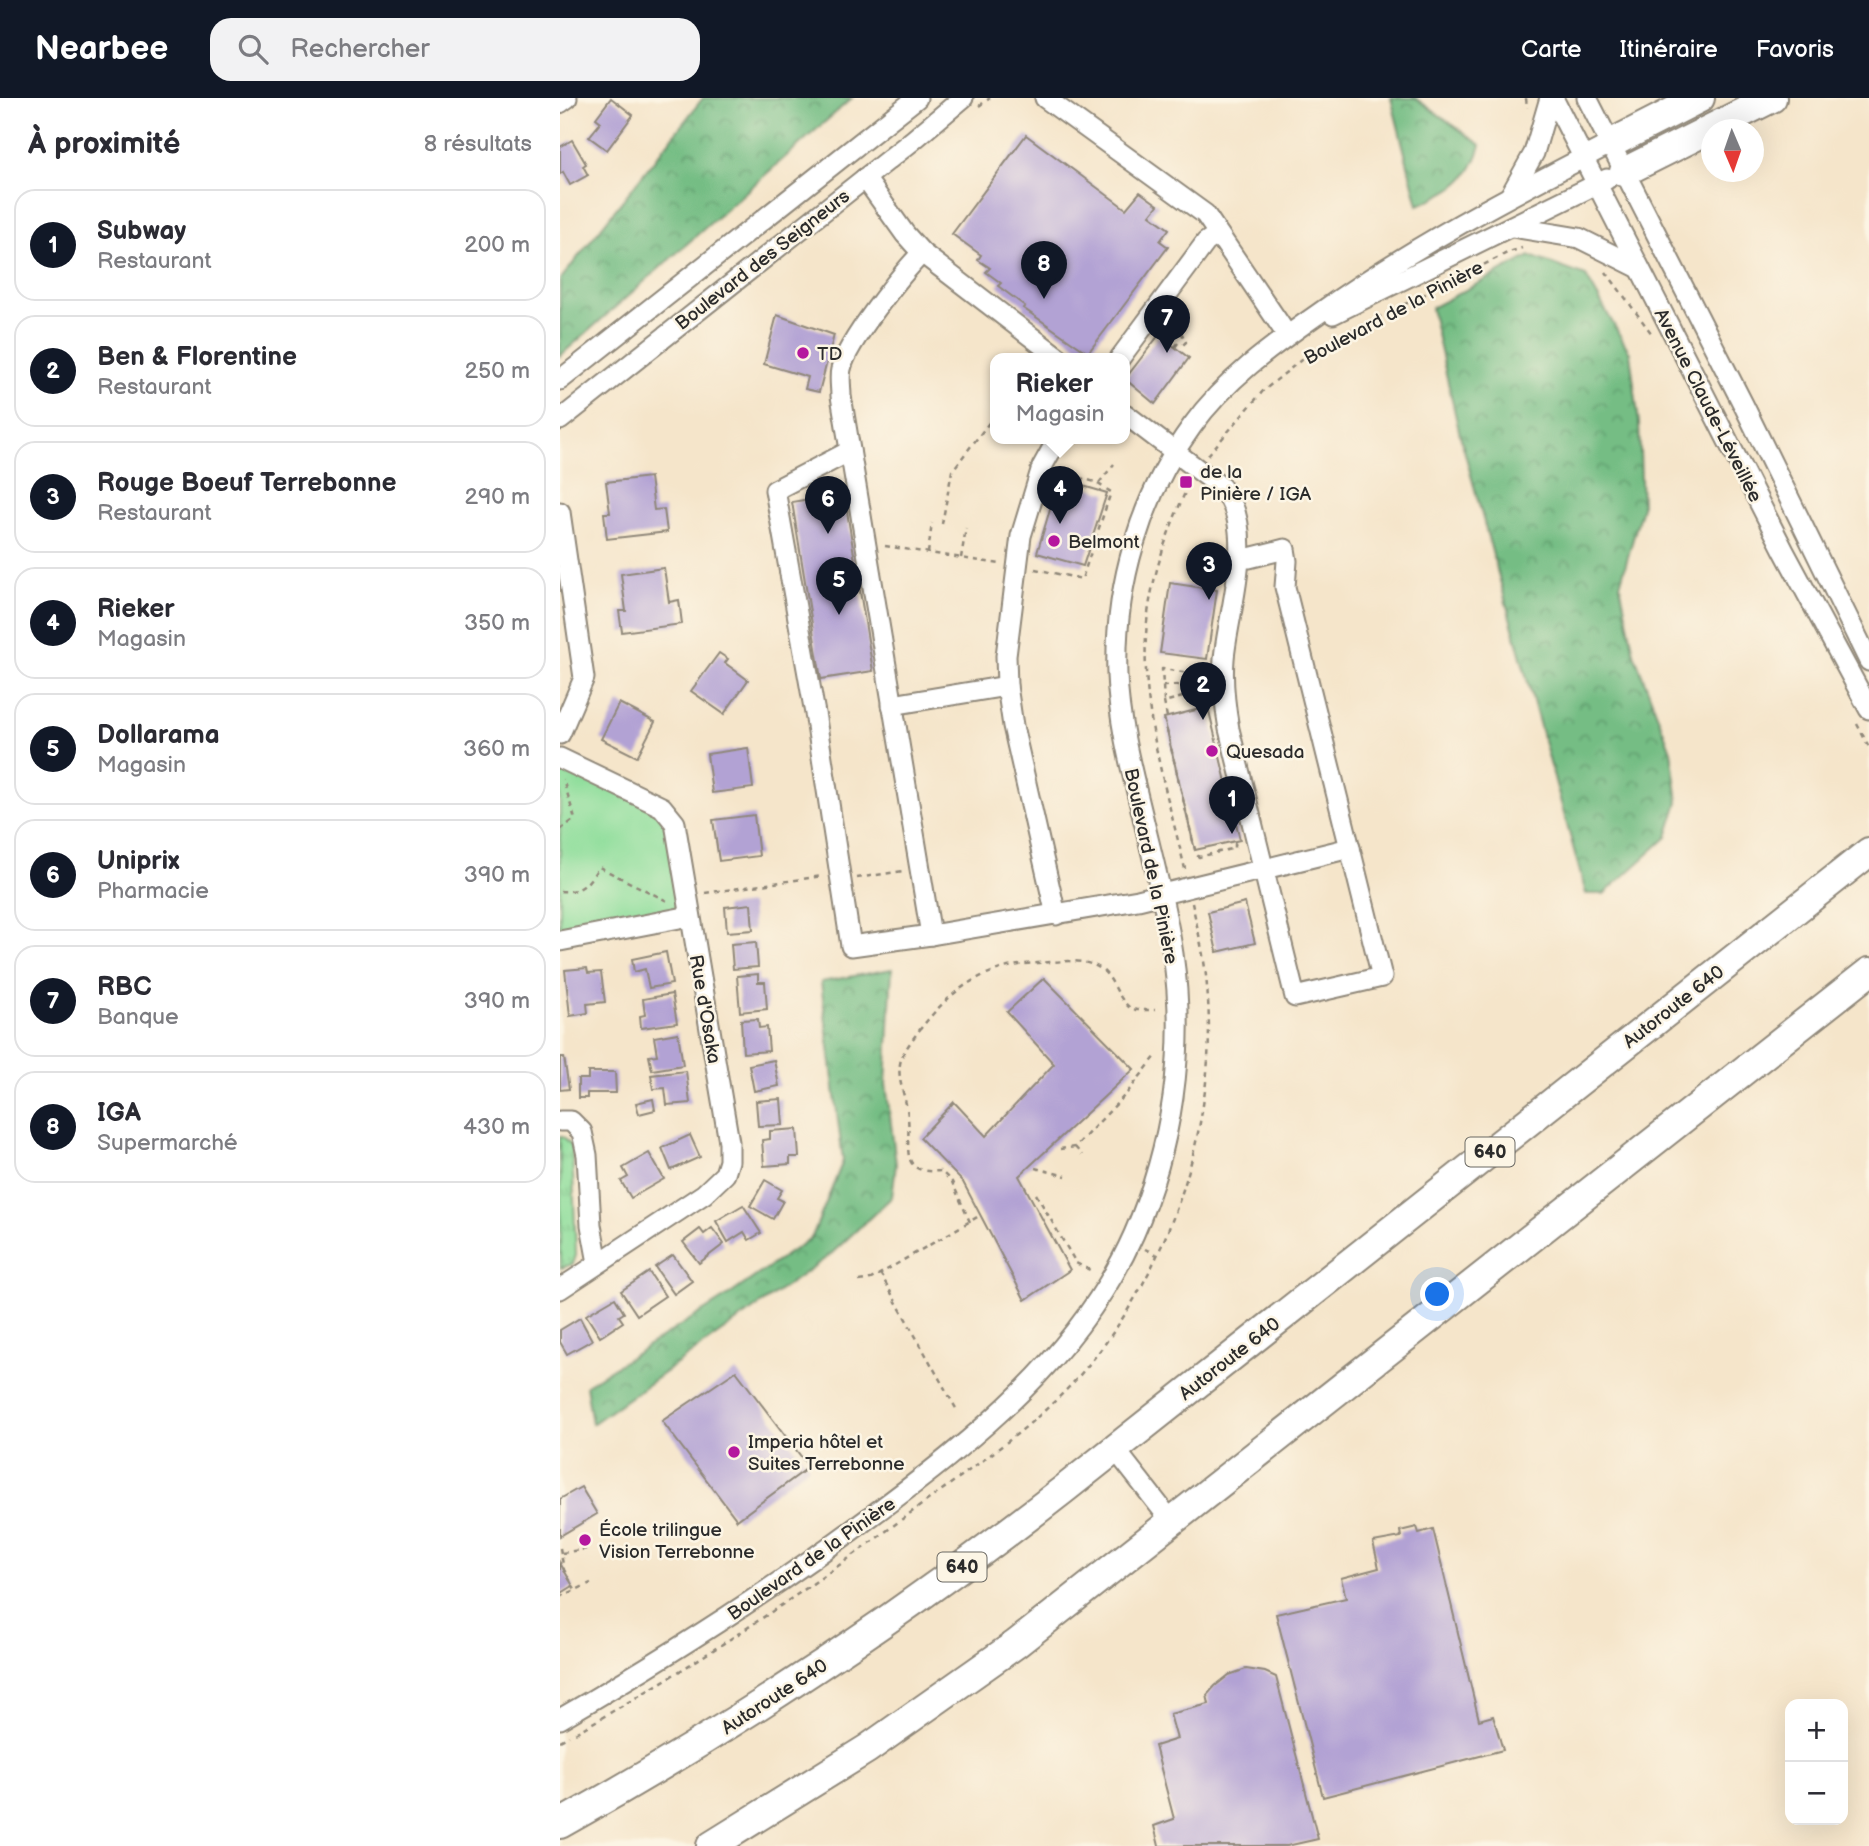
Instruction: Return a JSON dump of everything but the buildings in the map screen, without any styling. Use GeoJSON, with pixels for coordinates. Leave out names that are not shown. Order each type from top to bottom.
{"type":"FeatureCollection","features":[{"type":"Feature","properties":{"kind":"highway"},"geometry":{"type":"LineString","coordinates":[[1610,144],[1700,98]]}},
{"type":"Feature","properties":{"kind":"highway"},"geometry":{"type":"LineString","coordinates":[[1623,172],[1772,98]]}},
{"type":"Feature","properties":{"kind":"highway","name":"Autoroute 640"},"geometry":{"type":"LineString","coordinates":[[560,1824],[689,1750],[834,1658],[962,1567],[1869,852]]}},
{"type":"Feature","properties":{"kind":"highway"},"geometry":{"type":"LineString","coordinates":[[711,1846],[911,1719],[1016,1644],[1869,972]]}},
{"type":"Feature","properties":{"kind":"street"},"geometry":{"type":"LineString","coordinates":[[560,103],[567,98]]}},
{"type":"Feature","properties":{"kind":"street","name":"Boulevard des Seigneurs"},"geometry":{"type":"LineString","coordinates":[[560,380],[917,98]]}},
{"type":"Feature","properties":{"kind":"street","name":"Boulevard des Seigneurs"},"geometry":{"type":"LineString","coordinates":[[560,420],[963,98]]}},
{"type":"Feature","properties":{"kind":"street"},"geometry":{"type":"LineString","coordinates":[[1509,197],[1534,153],[1551,98]]}},
{"type":"Feature","properties":{"kind":"street","name":"Avenue Claude-Léveillée"},"geometry":{"type":"LineString","coordinates":[[1551,98],[1777,539],[1869,709]]}},
{"type":"Feature","properties":{"kind":"street","name":"Avenue Claude-Léveillée"},"geometry":{"type":"LineString","coordinates":[[1587,98],[1744,406],[1869,661]]}},
{"type":"Feature","properties":{"kind":"street"},"geometry":{"type":"LineString","coordinates":[[1046,99],[1205,214],[1287,335]]}},
{"type":"Feature","properties":{"kind":"street","name":"Boulevard de la Pinière"},"geometry":{"type":"LineString","coordinates":[[560,1719],[769,1590],[968,1442],[1041,1372],[1077,1329],[1109,1281],[1134,1233],[1160,1161],[1177,1061],[1178,1015],[1173,954],[1122,729],[1117,679],[1120,602],[1135,540],[1148,505],[1190,428],[1254,361],[1287,335],[1376,272],[1610,144]]}},
{"type":"Feature","properties":{"kind":"street","name":"Boulevard de la Pinière"},"geometry":{"type":"LineString","coordinates":[[1287,335],[1623,172]]}},
{"type":"Feature","properties":{"kind":"street"},"geometry":{"type":"LineString","coordinates":[[865,178],[922,253],[1052,353]]}},
{"type":"Feature","properties":{"kind":"street"},"geometry":{"type":"LineString","coordinates":[[1512,227],[1579,238],[1639,268]]}},
{"type":"Feature","properties":{"kind":"street"},"geometry":{"type":"LineString","coordinates":[[1124,353],[1206,242],[1217,234]]}},
{"type":"Feature","properties":{"kind":"street"},"geometry":{"type":"LineString","coordinates":[[922,253],[887,295],[846,354],[840,371],[841,396],[931,935]]}},
{"type":"Feature","properties":{"kind":"street"},"geometry":{"type":"LineString","coordinates":[[1130,418],[1214,480],[1231,500],[1240,528],[1224,659],[1225,702],[1229,729],[1295,997],[1382,977],[1285,587],[1285,549],[1249,558],[1238,557]]}},
{"type":"Feature","properties":{"kind":"street"},"geometry":{"type":"LineString","coordinates":[[1055,444],[1042,467],[1021,536],[1006,656],[1013,726],[1056,915]]}},
{"type":"Feature","properties":{"kind":"street"},"geometry":{"type":"LineString","coordinates":[[850,451],[775,489],[816,719],[851,946],[1056,915],[1161,895],[1350,848]]}},
{"type":"Feature","properties":{"kind":"street"},"geometry":{"type":"LineString","coordinates":[[560,512],[568,628],[584,678],[560,734]]}},
{"type":"Feature","properties":{"kind":"street"},"geometry":{"type":"LineString","coordinates":[[892,705],[1007,686]]}},
{"type":"Feature","properties":{"kind":"street","name":"Rue d'Osaka"},"geometry":{"type":"LineString","coordinates":[[560,1289],[704,1194],[725,1174],[729,1161],[729,1142],[676,823],[662,807],[561,766]]}},
{"type":"Feature","properties":{"kind":"street"},"geometry":{"type":"LineString","coordinates":[[560,941],[690,914]]}},
{"type":"Feature","properties":{"kind":"street"},"geometry":{"type":"LineString","coordinates":[[560,1121],[571,1121],[582,1132],[587,1155],[590,1226],[598,1263]]}},
{"type":"Feature","properties":{"kind":"street"},"geometry":{"type":"LineString","coordinates":[[1115,1449],[1172,1522]]}},
{"type":"Feature","properties":{"kind":"path","name":"Boulevard de la Pinière"},"geometry":{"type":"LineString","coordinates":[[1208,455],[1262,391],[1306,356],[1509,252],[1529,247]]}},
{"type":"Feature","properties":{"kind":"path"},"geometry":{"type":"LineString","coordinates":[[1181,332],[1186,342],[1182,346]]}},
{"type":"Feature","properties":{"kind":"path"},"geometry":{"type":"LineString","coordinates":[[942,524],[952,471],[990,422]]}},
{"type":"Feature","properties":{"kind":"path"},"geometry":{"type":"LineString","coordinates":[[1098,484],[1114,464]]}},
{"type":"Feature","properties":{"kind":"path"},"geometry":{"type":"LineString","coordinates":[[1025,567],[1082,579],[1111,492],[1098,484],[1053,470]]}},
{"type":"Feature","properties":{"kind":"path","name":"Boulevard de la Pinière"},"geometry":{"type":"LineString","coordinates":[[1186,873],[1161,772],[1151,717],[1147,637],[1158,569],[1189,484]]}},
{"type":"Feature","properties":{"kind":"path"},"geometry":{"type":"LineString","coordinates":[[928,553],[932,523]]}},
{"type":"Feature","properties":{"kind":"path"},"geometry":{"type":"LineString","coordinates":[[961,558],[966,528]]}},
{"type":"Feature","properties":{"kind":"path"},"geometry":{"type":"LineString","coordinates":[[879,545],[1006,565]]}},
{"type":"Feature","properties":{"kind":"path"},"geometry":{"type":"LineString","coordinates":[[1211,676],[1162,669],[1167,717],[1164,718],[1196,854],[1199,857],[1235,848],[1235,844],[1245,841]]}},
{"type":"Feature","properties":{"kind":"path"},"geometry":{"type":"LineString","coordinates":[[1163,686],[1211,683]]}},
{"type":"Feature","properties":{"kind":"path"},"geometry":{"type":"LineString","coordinates":[[1164,702],[1212,689]]}},
{"type":"Feature","properties":{"kind":"path"},"geometry":{"type":"LineString","coordinates":[[560,830],[575,818],[561,766]]}},
{"type":"Feature","properties":{"kind":"path"},"geometry":{"type":"LineString","coordinates":[[560,891],[572,892],[586,885],[599,867],[690,914]]}},
{"type":"Feature","properties":{"kind":"path"},"geometry":{"type":"LineString","coordinates":[[698,894],[825,876],[841,880],[920,868]]}},
{"type":"Feature","properties":{"kind":"path","name":"Boulevard de la Pinière"},"geometry":{"type":"LineString","coordinates":[[560,1741],[816,1583],[1042,1413],[1069,1386],[1099,1349],[1132,1300],[1164,1241],[1177,1209],[1197,1136],[1206,1063],[1208,1016],[1205,966],[1192,905]]}},
{"type":"Feature","properties":{"kind":"path"},"geometry":{"type":"LineString","coordinates":[[970,1222],[952,1182],[941,1171],[920,1171],[913,1167],[908,1153],[908,1112],[899,1073],[900,1062],[906,1049],[930,1017],[951,996],[985,973],[1014,964],[1074,961],[1102,970],[1129,1007],[1136,1010],[1155,1010]]}},
{"type":"Feature","properties":{"kind":"path"},"geometry":{"type":"LineString","coordinates":[[1060,1149],[1075,1147],[1127,1093],[1156,1056]]}},
{"type":"Feature","properties":{"kind":"path"},"geometry":{"type":"LineString","coordinates":[[1075,1147],[1082,1155]]}},
{"type":"Feature","properties":{"kind":"path"},"geometry":{"type":"LineString","coordinates":[[1035,1168],[1066,1176]]}},
{"type":"Feature","properties":{"kind":"path"},"geometry":{"type":"LineString","coordinates":[[1036,1194],[1076,1263],[1090,1270]]}},
{"type":"Feature","properties":{"kind":"path"},"geometry":{"type":"LineString","coordinates":[[859,1281],[871,1279],[979,1216]]}},
{"type":"Feature","properties":{"kind":"path"},"geometry":{"type":"LineString","coordinates":[[880,1273],[958,1412]]}},
{"type":"Feature","properties":{"kind":"path"},"geometry":{"type":"LineString","coordinates":[[560,1548],[564,1570],[575,1589]]}},
{"type":"Feature","properties":{"kind":"path"},"geometry":{"type":"LineString","coordinates":[[562,1553],[586,1549]]}},
{"type":"Feature","properties":{"kind":"path"},"geometry":{"type":"LineString","coordinates":[[560,1597],[591,1583]]}},
{"type":"Feature","properties":{"kind":"green space"},"geometry":{"type":"Polygon","coordinates":[[[703,98],[852,98],[560,356],[560,280],[703,98]]]}},
{"type":"Feature","properties":{"kind":"green space"},"geometry":{"type":"Polygon","coordinates":[[[1391,98],[1415,98],[1481,145],[1466,176],[1441,195],[1418,205],[1391,98]]]}},
{"type":"Feature","properties":{"kind":"green space"},"geometry":{"type":"Polygon","coordinates":[[[1530,256],[1586,276],[1630,353],[1639,423],[1642,507],[1620,585],[1634,653],[1671,751],[1678,802],[1667,837],[1604,894],[1586,894],[1460,435],[1431,308],[1530,256]]]}},
{"type":"Feature","properties":{"kind":"green space"},"geometry":{"type":"Polygon","coordinates":[[[560,758],[662,807],[690,916],[560,941],[560,758]]]}},
{"type":"Feature","properties":{"kind":"green space"},"geometry":{"type":"Polygon","coordinates":[[[892,969],[886,1084],[896,1164],[892,1197],[830,1255],[592,1424],[586,1385],[729,1295],[812,1237],[843,1161],[821,982],[892,969]]]}},
{"type":"Feature","properties":{"kind":"green space"},"geometry":{"type":"Polygon","coordinates":[[[560,1136],[572,1146],[576,1255],[573,1264],[561,1268],[560,1136]]]}},
{"type":"Feature","properties":{"kind":"place","name":"IGA"},"geometry":{"type":"Point","coordinates":[1044,299]}},
{"type":"Feature","properties":{"kind":"place","name":"TD"},"geometry":{"type":"Point","coordinates":[803,353]}},
{"type":"Feature","properties":{"kind":"place","name":"RBC"},"geometry":{"type":"Point","coordinates":[1167,353]}},
{"type":"Feature","properties":{"kind":"place","name":"de la Pinière / IGA"},"geometry":{"type":"Point","coordinates":[1186,482]}},
{"type":"Feature","properties":{"kind":"place","name":"Rieker"},"geometry":{"type":"Point","coordinates":[1060,524]}},
{"type":"Feature","properties":{"kind":"place","name":"Uniprix"},"geometry":{"type":"Point","coordinates":[828,534]}},
{"type":"Feature","properties":{"kind":"place","name":"Belmont"},"geometry":{"type":"Point","coordinates":[1054,541]}},
{"type":"Feature","properties":{"kind":"place","name":"Rouge Boeuf Terrebonne"},"geometry":{"type":"Point","coordinates":[1209,600]}},
{"type":"Feature","properties":{"kind":"place","name":"Dollarama"},"geometry":{"type":"Point","coordinates":[839,615]}},
{"type":"Feature","properties":{"kind":"place","name":"Ben & Florentine"},"geometry":{"type":"Point","coordinates":[1203,720]}},
{"type":"Feature","properties":{"kind":"place","name":"Quesada"},"geometry":{"type":"Point","coordinates":[1212,751]}},
{"type":"Feature","properties":{"kind":"place","name":"Subway"},"geometry":{"type":"Point","coordinates":[1232,834]}},
{"type":"Feature","properties":{"kind":"place","name":"Imperia hôtel et Suites Terrebonne"},"geometry":{"type":"Point","coordinates":[734,1452]}},
{"type":"Feature","properties":{"kind":"place","name":"École trilingue Vision Terrebonne"},"geometry":{"type":"Point","coordinates":[585,1540]}}]}
